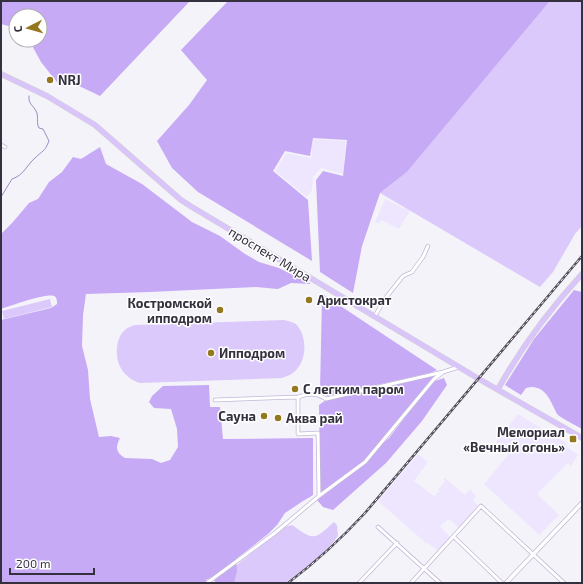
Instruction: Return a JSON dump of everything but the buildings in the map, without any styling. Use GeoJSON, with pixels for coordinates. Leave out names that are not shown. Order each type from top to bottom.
{"type":"FeatureCollection","features":[{"type":"Feature","properties":{"kind":"main road","name":"проспект Мира"},"geometry":{"type":"LineString","coordinates":[[1,74],[48,96],[95,125],[181,200],[460,367],[582,438]]}},
{"type":"Feature","properties":{"kind":"main road"},"geometry":{"type":"LineString","coordinates":[[498,389],[531,337],[582,274]]}},
{"type":"Feature","properties":{"kind":"street"},"geometry":{"type":"LineString","coordinates":[[1,145],[5,147]]}},
{"type":"Feature","properties":{"kind":"street"},"geometry":{"type":"LineString","coordinates":[[375,316],[384,300],[403,276],[412,272],[423,257],[428,246]]}},
{"type":"Feature","properties":{"kind":"street"},"geometry":{"type":"LineString","coordinates":[[215,400],[298,397],[304,394],[319,394],[326,399],[460,367]]}},
{"type":"Feature","properties":{"kind":"street"},"geometry":{"type":"LineString","coordinates":[[207,583],[365,462],[434,380],[444,372]]}},
{"type":"Feature","properties":{"kind":"street"},"geometry":{"type":"LineString","coordinates":[[298,397],[298,434],[318,433],[319,496]]}},
{"type":"Feature","properties":{"kind":"street"},"geometry":{"type":"LineString","coordinates":[[506,583],[582,503]]}},
{"type":"Feature","properties":{"kind":"street"},"geometry":{"type":"LineString","coordinates":[[410,583],[481,506],[564,583]]}},
{"type":"Feature","properties":{"kind":"street"},"geometry":{"type":"LineString","coordinates":[[378,527],[440,583]]}},
{"type":"Feature","properties":{"kind":"street"},"geometry":{"type":"LineString","coordinates":[[454,537],[502,583]]}},
{"type":"Feature","properties":{"kind":"street"},"geometry":{"type":"LineString","coordinates":[[359,583],[397,543]]}},
{"type":"Feature","properties":{"kind":"shaded area"},"geometry":{"type":"Polygon","coordinates":[[[1,1],[190,1],[100,96],[75,84],[60,86],[41,62],[33,48],[48,48],[48,8],[8,8],[8,26],[1,24],[1,1]]]}},
{"type":"Feature","properties":{"kind":"shaded area"},"geometry":{"type":"Polygon","coordinates":[[[228,1],[550,1],[407,172],[380,193],[362,246],[353,293],[320,272],[316,180],[323,171],[343,176],[347,140],[313,138],[310,156],[285,151],[273,171],[308,200],[312,261],[198,192],[172,168],[157,141],[189,105],[207,80],[181,50],[228,1]]]}},
{"type":"Feature","properties":{"kind":"shaded area"},"geometry":{"type":"Polygon","coordinates":[[[550,1],[582,1],[582,226],[575,234],[553,272],[540,287],[380,193],[407,172],[550,1]]]}},
{"type":"Feature","properties":{"kind":"shaded area"},"geometry":{"type":"Polygon","coordinates":[[[313,139],[346,141],[343,174],[321,168],[313,177],[312,190],[307,197],[275,171],[286,153],[311,158],[313,139]]]}},
{"type":"Feature","properties":{"kind":"shaded area"},"geometry":{"type":"Polygon","coordinates":[[[100,147],[106,164],[142,184],[192,222],[220,236],[259,262],[279,268],[311,284],[291,283],[278,289],[256,287],[86,294],[83,315],[82,346],[88,370],[90,399],[99,437],[111,436],[120,438],[117,444],[117,450],[125,458],[152,459],[161,463],[170,460],[178,447],[177,429],[171,409],[154,408],[149,402],[152,396],[163,386],[209,385],[210,407],[220,407],[223,439],[313,438],[313,495],[285,513],[277,525],[268,534],[236,559],[237,571],[234,583],[216,583],[212,577],[206,580],[208,583],[1,583],[1,320],[51,308],[57,304],[57,299],[54,296],[44,296],[1,309],[1,234],[29,203],[38,199],[49,182],[62,172],[73,157],[81,159],[100,147]]]}},
{"type":"Feature","properties":{"kind":"shaded area"},"geometry":{"type":"Polygon","coordinates":[[[385,199],[410,211],[399,229],[381,220],[379,224],[375,222],[385,199]]]}},
{"type":"Feature","properties":{"kind":"shaded area"},"geometry":{"type":"Polygon","coordinates":[[[574,290],[582,292],[582,429],[558,415],[549,398],[543,391],[535,387],[531,387],[526,388],[521,395],[505,385],[534,339],[574,290]]]}},
{"type":"Feature","properties":{"kind":"shaded area"},"geometry":{"type":"Polygon","coordinates":[[[324,295],[437,370],[430,373],[327,396],[320,390],[322,299],[324,295]]]}},
{"type":"Feature","properties":{"kind":"shaded area"},"geometry":{"type":"Polygon","coordinates":[[[50,299],[52,307],[4,319],[2,311],[50,299]]]}},
{"type":"Feature","properties":{"kind":"shaded area","name":"Ипподром"},"geometry":{"type":"Polygon","coordinates":[[[284,320],[296,324],[300,329],[303,335],[304,355],[293,373],[282,378],[139,383],[125,374],[119,365],[117,348],[120,337],[127,328],[135,325],[284,320]]]}},
{"type":"Feature","properties":{"kind":"shaded area"},"geometry":{"type":"Polygon","coordinates":[[[437,375],[364,461],[320,494],[319,405],[326,400],[437,375]]]}},
{"type":"Feature","properties":{"kind":"shaded area"},"geometry":{"type":"Polygon","coordinates":[[[444,378],[447,385],[422,421],[386,463],[333,510],[323,507],[317,500],[367,462],[389,438],[432,382],[444,378]]]}},
{"type":"Feature","properties":{"kind":"shaded area"},"geometry":{"type":"Polygon","coordinates":[[[518,414],[566,443],[567,447],[578,455],[571,466],[568,463],[538,493],[538,495],[559,515],[539,535],[484,484],[508,455],[496,442],[518,414]]]}},
{"type":"Feature","properties":{"kind":"shaded area"},"geometry":{"type":"Polygon","coordinates":[[[418,454],[428,462],[414,481],[434,496],[440,491],[438,490],[445,481],[443,479],[445,478],[465,495],[470,489],[476,496],[473,501],[478,505],[459,528],[449,519],[440,526],[451,538],[439,552],[428,543],[427,544],[378,501],[418,454]]]}},
{"type":"Feature","properties":{"kind":"shaded area"},"geometry":{"type":"Polygon","coordinates":[[[334,522],[337,525],[338,536],[326,551],[285,583],[217,583],[238,564],[285,527],[292,525],[308,535],[315,536],[334,522]]]}},
{"type":"Feature","properties":{"kind":"waterway"},"geometry":{"type":"LineString","coordinates":[[1,197],[12,179],[22,173],[44,150],[49,141],[43,129],[39,128],[37,113],[30,103],[29,96]]}},
{"type":"Feature","properties":{"kind":"railway"},"geometry":{"type":"LineString","coordinates":[[288,583],[328,550],[365,513],[582,256]]}},
{"type":"Feature","properties":{"kind":"place","name":"NRJ"},"geometry":{"type":"Point","coordinates":[50,80]}},
{"type":"Feature","properties":{"kind":"place","name":"Аристократ"},"geometry":{"type":"Point","coordinates":[309,300]}},
{"type":"Feature","properties":{"kind":"place","name":"Костромской ипподром"},"geometry":{"type":"Point","coordinates":[220,310]}},
{"type":"Feature","properties":{"kind":"place","name":"Ипподром"},"geometry":{"type":"Point","coordinates":[211,353]}},
{"type":"Feature","properties":{"kind":"place","name":"С легким паром"},"geometry":{"type":"Point","coordinates":[295,389]}},
{"type":"Feature","properties":{"kind":"place","name":"Сауна"},"geometry":{"type":"Point","coordinates":[264,416]}},
{"type":"Feature","properties":{"kind":"place","name":"Аква рай"},"geometry":{"type":"Point","coordinates":[278,418]}},
{"type":"Feature","properties":{"kind":"place","name":"Мемориал «Вечный огонь»"},"geometry":{"type":"Point","coordinates":[573,439]}}]}
